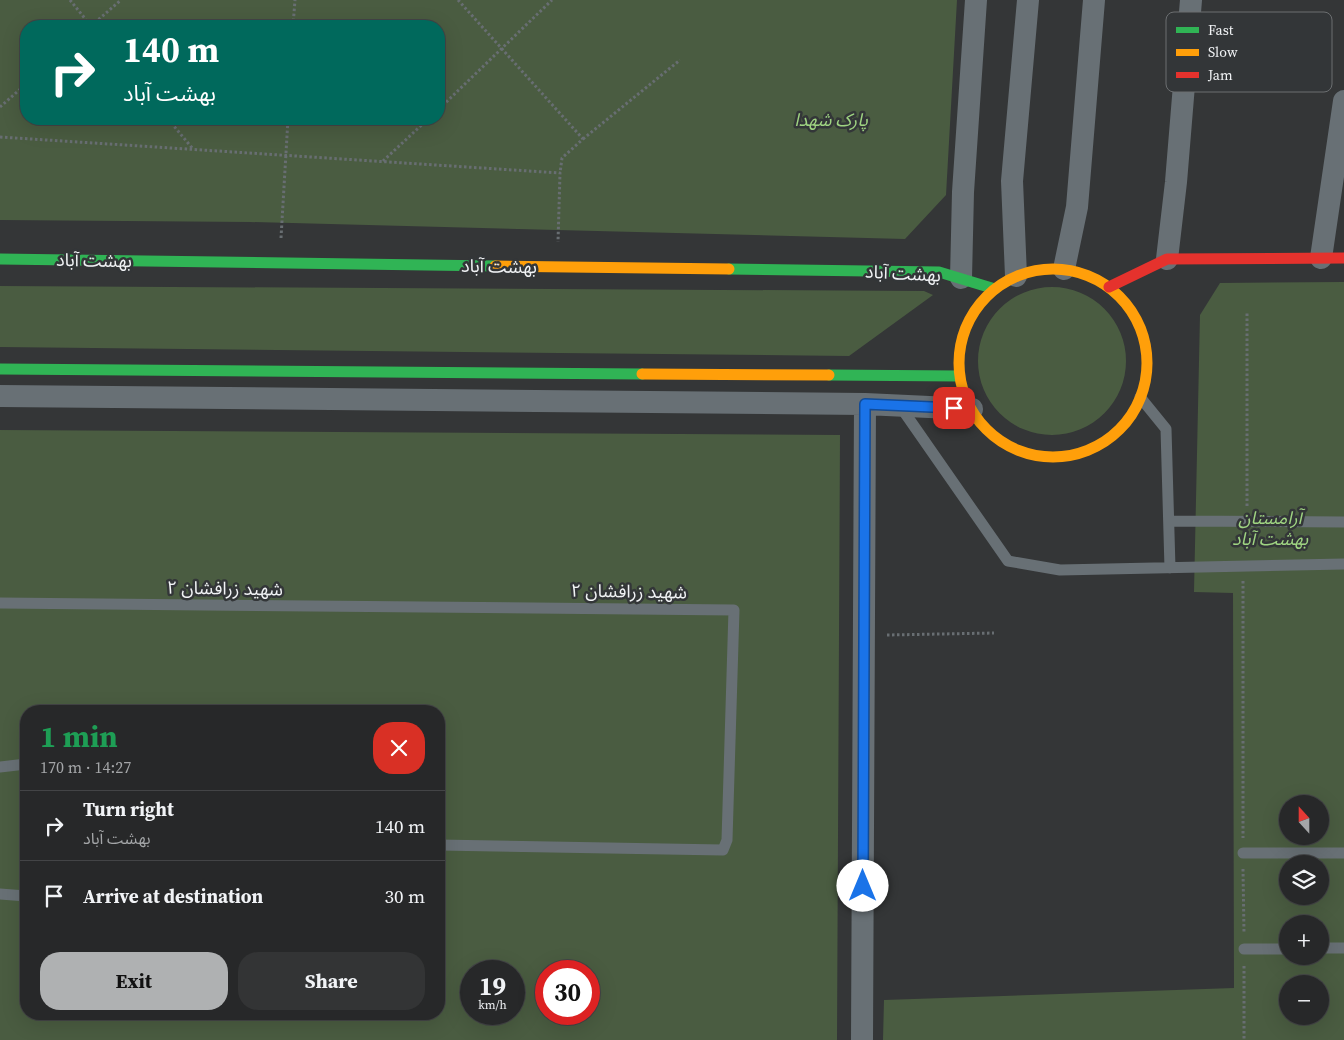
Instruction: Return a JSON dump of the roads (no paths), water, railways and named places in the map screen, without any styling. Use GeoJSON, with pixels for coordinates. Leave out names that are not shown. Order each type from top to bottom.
{"type":"FeatureCollection","features":[{"type":"Feature","properties":{"kind":"street"},"geometry":{"type":"LineString","coordinates":[[961,278],[963,192],[976,0]]}},
{"type":"Feature","properties":{"kind":"street"},"geometry":{"type":"LineString","coordinates":[[1016,276],[1012,181],[1028,0]]}},
{"type":"Feature","properties":{"kind":"street"},"geometry":{"type":"LineString","coordinates":[[1064,269],[1077,207],[1094,0]]}},
{"type":"Feature","properties":{"kind":"street"},"geometry":{"type":"LineString","coordinates":[[1167,259],[1183,92]]}},
{"type":"Feature","properties":{"kind":"street"},"geometry":{"type":"LineString","coordinates":[[1321,258],[1344,101]]}},
{"type":"Feature","properties":{"kind":"street"},"geometry":{"type":"LineString","coordinates":[[1110,287],[1167,259],[1344,258]]}},
{"type":"Feature","properties":{"kind":"street","name":"بهشت آباد"},"geometry":{"type":"LineString","coordinates":[[0,259],[939,272],[995,289]]}},
{"type":"Feature","properties":{"kind":"street"},"geometry":{"type":"LineString","coordinates":[[1064,269],[1088,276],[1110,287],[1127,304],[1140,326],[1146,357],[1146,374],[1140,398],[1128,419],[1111,437],[1090,449],[1066,456],[1042,456],[1018,450],[996,438],[978,421],[966,400],[959,376],[959,352],[965,328],[977,306],[995,289],[1016,276],[1040,270],[1064,269]]}},
{"type":"Feature","properties":{"kind":"street"},"geometry":{"type":"LineString","coordinates":[[0,369],[959,376]]}},
{"type":"Feature","properties":{"kind":"street"},"geometry":{"type":"LineString","coordinates":[[0,396],[865,404],[972,410]]}},
{"type":"Feature","properties":{"kind":"street"},"geometry":{"type":"LineString","coordinates":[[862,1040],[865,404]]}},
{"type":"Feature","properties":{"kind":"lane"},"geometry":{"type":"LineString","coordinates":[[1140,398],[1166,429],[1170,568]]}},
{"type":"Feature","properties":{"kind":"lane"},"geometry":{"type":"LineString","coordinates":[[900,406],[1008,561],[1060,570],[1344,564]]}},
{"type":"Feature","properties":{"kind":"lane"},"geometry":{"type":"LineString","coordinates":[[1169,521],[1344,522]]}},
{"type":"Feature","properties":{"kind":"lane","name":"شهید زرافشان ۲"},"geometry":{"type":"LineString","coordinates":[[0,603],[734,610],[727,840],[723,850],[445,845]]}},
{"type":"Feature","properties":{"kind":"lane"},"geometry":{"type":"LineString","coordinates":[[0,767],[20,765]]}},
{"type":"Feature","properties":{"kind":"lane"},"geometry":{"type":"LineString","coordinates":[[1243,853],[1344,853]]}},
{"type":"Feature","properties":{"kind":"lane"},"geometry":{"type":"LineString","coordinates":[[0,894],[20,896]]}},
{"type":"Feature","properties":{"kind":"lane"},"geometry":{"type":"LineString","coordinates":[[1329,948],[1344,948]]}},
{"type":"Feature","properties":{"kind":"lane"},"geometry":{"type":"LineString","coordinates":[[1244,949],[1279,949]]}},
{"type":"Feature","properties":{"kind":"park label","name":"پارک شهدا"},"geometry":{"type":"Point","coordinates":[831,119]}},
{"type":"Feature","properties":{"kind":"park label","name":"آرامستان بهشت آباد"},"geometry":{"type":"Point","coordinates":[1270,527]}}]}
